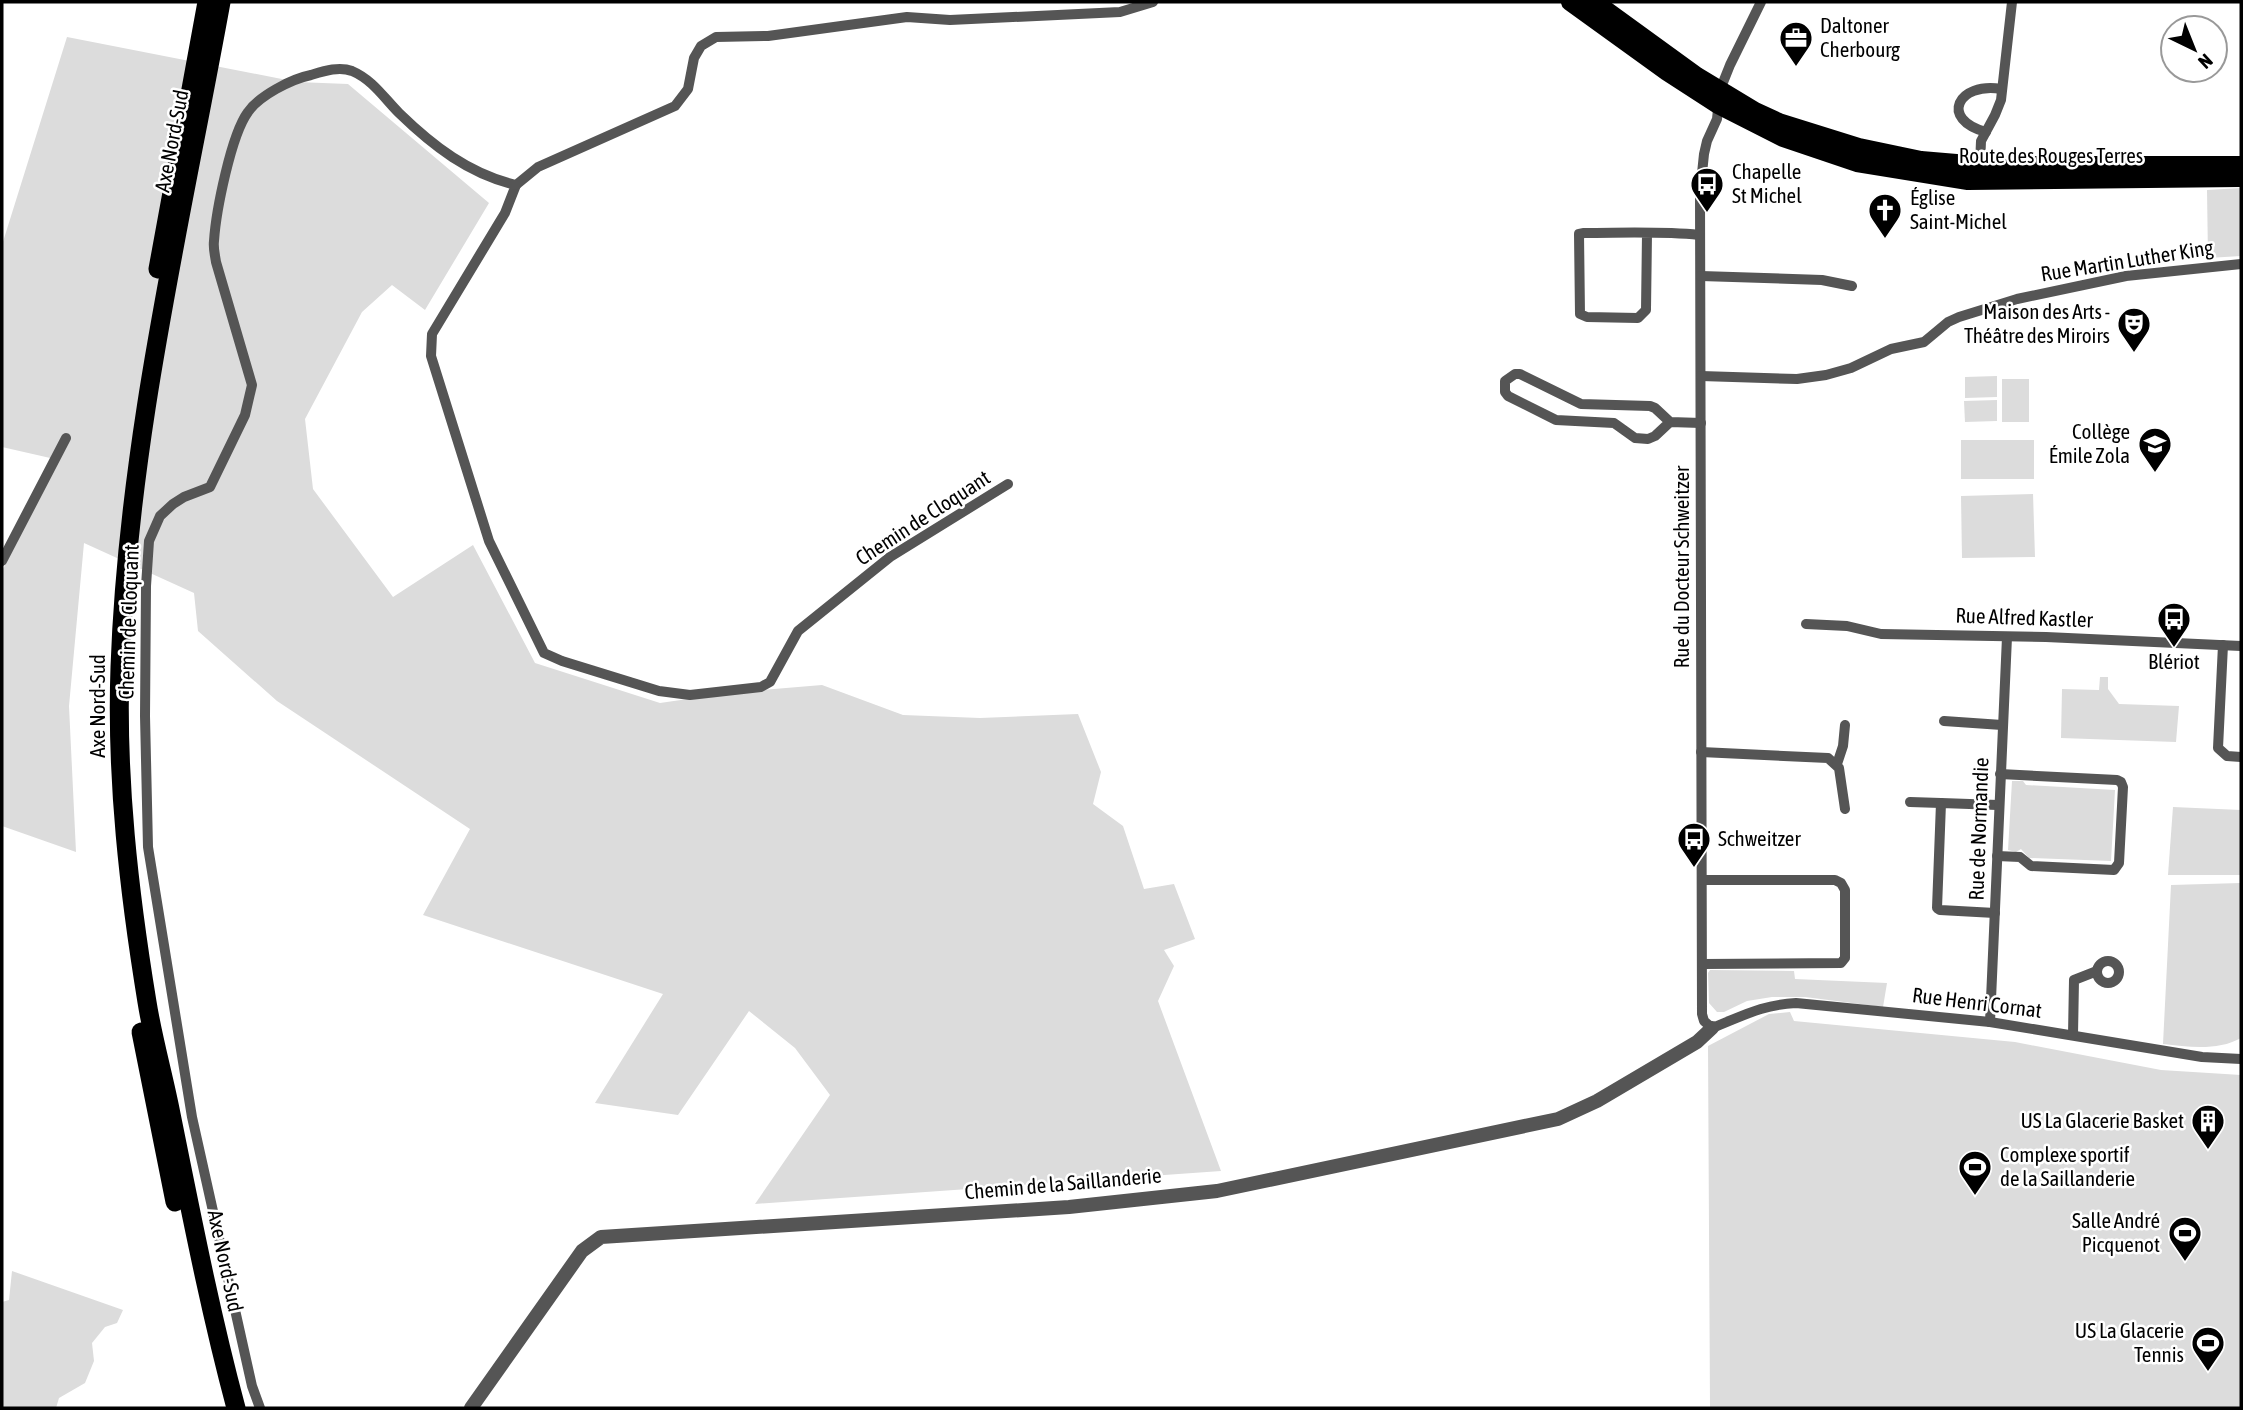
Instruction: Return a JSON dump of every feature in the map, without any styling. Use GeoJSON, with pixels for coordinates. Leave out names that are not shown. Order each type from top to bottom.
{"type":"FeatureCollection","features":[{"type":"Feature","properties":{"kind":"highway","name":"Axe Nord-Sud"},"geometry":{"type":"LineString","coordinates":[[207,2],[132,409],[122,479],[111,590],[110,738],[116,859],[131,977],[173,1191],[224,1408]]}},
{"type":"Feature","properties":{"kind":"highway","name":"Axe Nord-Sud"},"geometry":{"type":"LineString","coordinates":[[221,2],[145,412],[134,490],[125,568],[120,670],[121,771],[127,854],[147,1006],[205,1279],[236,1408]]}},
{"type":"Feature","properties":{"kind":"main road","name":"Route des Rouges Terres"},"geometry":{"type":"LineString","coordinates":[[1570,2],[1667,72],[1719,98],[1825,137],[1911,158],[1980,165],[2241,165]]}},
{"type":"Feature","properties":{"kind":"main road","name":"Route des Rouges Terres"},"geometry":{"type":"LineString","coordinates":[[1595,2],[1697,76],[1719,98],[1783,138],[1857,163],[1958,180],[2040,182],[2241,178]]}},
{"type":"Feature","properties":{"kind":"street"},"geometry":{"type":"LineString","coordinates":[[516,185],[538,167],[675,106],[688,89],[694,58],[701,46],[716,37],[768,36],[907,17],[950,20],[1120,12],[1153,2]]}},
{"type":"Feature","properties":{"kind":"street","name":"Rue du Docteur Schweitzer"},"geometry":{"type":"LineString","coordinates":[[1712,1028],[1704,1021],[1702,1014],[1699,235],[1707,141],[1717,119],[1719,98],[1730,65],[1761,2]]}},
{"type":"Feature","properties":{"kind":"street"},"geometry":{"type":"LineString","coordinates":[[1980,165],[1981,141],[1998,107],[2012,2]]}},
{"type":"Feature","properties":{"kind":"street","name":"Chemin de Cloquant"},"geometry":{"type":"LineString","coordinates":[[260,1408],[249,1372],[192,1117],[148,847],[145,716],[149,541],[160,516],[184,497],[210,487],[245,415],[252,385],[213,244],[234,143],[246,114],[259,99],[304,76],[334,69],[350,70],[370,81],[398,112],[458,163],[500,182],[516,185],[505,213],[432,334],[431,356],[489,541],[544,653],[659,691],[690,695],[761,687],[770,682],[798,631],[890,557],[1008,484]]}},
{"type":"Feature","properties":{"kind":"street"},"geometry":{"type":"LineString","coordinates":[[1986,132],[1964,122],[1960,116],[1960,102],[1963,97],[1978,89],[2001,89]]}},
{"type":"Feature","properties":{"kind":"street"},"geometry":{"type":"LineString","coordinates":[[1647,234],[1646,310],[1638,318],[1587,317],[1580,314],[1579,234],[1647,234],[1699,235]]}},
{"type":"Feature","properties":{"kind":"street","name":"Rue Martin Luther King"},"geometry":{"type":"LineString","coordinates":[[1701,376],[1797,379],[1826,375],[1851,368],[1891,348],[1924,342],[1948,322],[2017,299],[2126,276],[2241,264]]}},
{"type":"Feature","properties":{"kind":"street"},"geometry":{"type":"LineString","coordinates":[[1701,276],[1822,280],[1852,286]]}},
{"type":"Feature","properties":{"kind":"street"},"geometry":{"type":"LineString","coordinates":[[1670,422],[1655,436],[1648,439],[1635,438],[1614,424],[1556,420],[1508,396],[1504,387],[1509,376],[1520,374],[1581,404],[1650,406],[1670,422],[1701,423]]}},
{"type":"Feature","properties":{"kind":"street"},"geometry":{"type":"LineString","coordinates":[[2,561],[66,438]]}},
{"type":"Feature","properties":{"kind":"street","name":"Rue Alfred Kastler"},"geometry":{"type":"LineString","coordinates":[[1806,624],[1847,626],[1881,634],[2241,646]]}},
{"type":"Feature","properties":{"kind":"street","name":"Rue de Normandie"},"geometry":{"type":"LineString","coordinates":[[1990,1022],[2007,637]]}},
{"type":"Feature","properties":{"kind":"street"},"geometry":{"type":"LineString","coordinates":[[2223,645],[2218,748],[2227,756],[2241,757]]}},
{"type":"Feature","properties":{"kind":"street"},"geometry":{"type":"LineString","coordinates":[[1944,721],[2002,725]]}},
{"type":"Feature","properties":{"kind":"street"},"geometry":{"type":"LineString","coordinates":[[1837,764],[1843,746],[1845,724]]}},
{"type":"Feature","properties":{"kind":"street"},"geometry":{"type":"LineString","coordinates":[[1702,752],[1828,758],[1837,764],[1841,775],[1845,809]]}},
{"type":"Feature","properties":{"kind":"street"},"geometry":{"type":"LineString","coordinates":[[1997,856],[2020,857],[2031,866],[2115,870],[2119,863],[2123,787],[2117,780],[2000,774]]}},
{"type":"Feature","properties":{"kind":"street"},"geometry":{"type":"LineString","coordinates":[[1910,802],[1998,805]]}},
{"type":"Feature","properties":{"kind":"street"},"geometry":{"type":"LineString","coordinates":[[1941,803],[1937,908],[1995,912]]}},
{"type":"Feature","properties":{"kind":"street"},"geometry":{"type":"LineString","coordinates":[[1702,880],[1835,880],[1841,883],[1845,890],[1845,958],[1841,963],[1703,964]]}},
{"type":"Feature","properties":{"kind":"street"},"geometry":{"type":"LineString","coordinates":[[2073,1035],[2074,980],[2097,971]]}},
{"type":"Feature","properties":{"kind":"street","name":"Rue Henri Cornat"},"geometry":{"type":"LineString","coordinates":[[1712,1028],[1752,1010],[1774,1004],[1796,1003],[1990,1022],[2202,1057],[2241,1059]]}},
{"type":"Feature","properties":{"kind":"street","name":"Chemin de la Saillanderie"},"geometry":{"type":"LineString","coordinates":[[471,1408],[582,1251],[601,1237],[1069,1207],[1217,1191],[1558,1119],[1608,1094],[1697,1042],[1712,1028]]}},
{"type":"Feature","properties":{"kind":"shaded area"},"geometry":{"type":"Polygon","coordinates":[[[67,37],[297,82],[348,84],[489,203],[425,310],[392,285],[362,312],[305,419],[313,489],[393,597],[473,545],[535,663],[660,703],[736,692],[822,685],[903,715],[980,718],[1078,714],[1101,772],[1093,804],[1123,826],[1144,889],[1174,884],[1195,939],[1164,950],[1174,966],[1158,1001],[1221,1171],[755,1204],[830,1095],[795,1048],[749,1011],[678,1115],[595,1103],[663,994],[423,915],[470,829],[277,701],[198,631],[194,593],[84,543],[69,706],[76,852],[2,826],[2,571],[59,460],[2,447],[2,245],[67,37]]]}},
{"type":"Feature","properties":{"kind":"shaded area"},"geometry":{"type":"Polygon","coordinates":[[[2241,188],[2241,256],[2208,258],[2207,190],[2241,188]]]}},
{"type":"Feature","properties":{"kind":"shaded area"},"geometry":{"type":"Polygon","coordinates":[[[1997,376],[1997,397],[1965,398],[1965,377],[1997,376]]]}},
{"type":"Feature","properties":{"kind":"shaded area"},"geometry":{"type":"Polygon","coordinates":[[[2002,379],[2029,379],[2029,422],[2002,422],[2002,379]]]}},
{"type":"Feature","properties":{"kind":"shaded area"},"geometry":{"type":"Polygon","coordinates":[[[1997,400],[1997,421],[1965,422],[1964,401],[1997,400]]]}},
{"type":"Feature","properties":{"kind":"shaded area"},"geometry":{"type":"Polygon","coordinates":[[[1961,440],[2034,440],[2034,479],[1961,479],[1961,440]]]}},
{"type":"Feature","properties":{"kind":"shaded area"},"geometry":{"type":"Polygon","coordinates":[[[2033,494],[2035,557],[1962,558],[1961,496],[2033,494]]]}},
{"type":"Feature","properties":{"kind":"shaded area"},"geometry":{"type":"Polygon","coordinates":[[[2100,677],[2108,677],[2108,689],[2119,704],[2179,706],[2176,742],[2061,738],[2062,689],[2099,690],[2100,677]]]}},
{"type":"Feature","properties":{"kind":"shaded area"},"geometry":{"type":"Polygon","coordinates":[[[2012,781],[2023,781],[2026,785],[2115,790],[2111,861],[2029,858],[2021,849],[2016,852],[2008,850],[2012,781]]]}},
{"type":"Feature","properties":{"kind":"shaded area"},"geometry":{"type":"Polygon","coordinates":[[[2173,807],[2241,810],[2241,875],[2168,875],[2173,807]]]}},
{"type":"Feature","properties":{"kind":"shaded area"},"geometry":{"type":"Polygon","coordinates":[[[2241,883],[2241,1038],[2213,1046],[2163,1044],[2171,885],[2241,883]]]}},
{"type":"Feature","properties":{"kind":"shaded area"},"geometry":{"type":"Polygon","coordinates":[[[1710,970],[1794,971],[1795,979],[1887,983],[1883,1007],[1805,997],[1772,997],[1747,1001],[1724,1012],[1717,1012],[1709,1003],[1710,970]]]}},
{"type":"Feature","properties":{"kind":"shaded area","name":"Complexe sportif de la Saillanderie"},"geometry":{"type":"Polygon","coordinates":[[[1790,1012],[1794,1021],[2015,1042],[2161,1070],[2241,1075],[2241,1408],[1710,1408],[1708,1046],[1769,1014],[1790,1012]]]}},
{"type":"Feature","properties":{"kind":"shaded area"},"geometry":{"type":"Polygon","coordinates":[[[12,1271],[123,1310],[117,1323],[105,1327],[92,1343],[94,1361],[85,1383],[59,1398],[56,1408],[2,1408],[2,1302],[9,1300],[12,1271]]]}},
{"type":"Feature","properties":{"kind":"place","name":"Daltoner Cherbourg"},"geometry":{"type":"Point","coordinates":[1796,68]}},
{"type":"Feature","properties":{"kind":"place","name":"Chapelle St Michel"},"geometry":{"type":"Point","coordinates":[1707,214]}},
{"type":"Feature","properties":{"kind":"place","name":"Église Saint-Michel"},"geometry":{"type":"Point","coordinates":[1885,240]}},
{"type":"Feature","properties":{"kind":"place","name":"Maison des Arts - Théâtre des Miroirs"},"geometry":{"type":"Point","coordinates":[2134,354]}},
{"type":"Feature","properties":{"kind":"place","name":"Collège Émile Zola"},"geometry":{"type":"Point","coordinates":[2155,474]}},
{"type":"Feature","properties":{"kind":"place","name":"Blériot"},"geometry":{"type":"Point","coordinates":[2174,649]}},
{"type":"Feature","properties":{"kind":"place","name":"Schweitzer"},"geometry":{"type":"Point","coordinates":[1694,869]}},
{"type":"Feature","properties":{"kind":"place","name":"US La Glacerie Basket"},"geometry":{"type":"Point","coordinates":[2208,1151]}},
{"type":"Feature","properties":{"kind":"place","name":"Complexe sportif de la Saillanderie"},"geometry":{"type":"Point","coordinates":[1975,1197]}},
{"type":"Feature","properties":{"kind":"place","name":"Salle André Picquenot"},"geometry":{"type":"Point","coordinates":[2185,1263]}},
{"type":"Feature","properties":{"kind":"place","name":"US La Glacerie Tennis"},"geometry":{"type":"Point","coordinates":[2208,1373]}}]}
